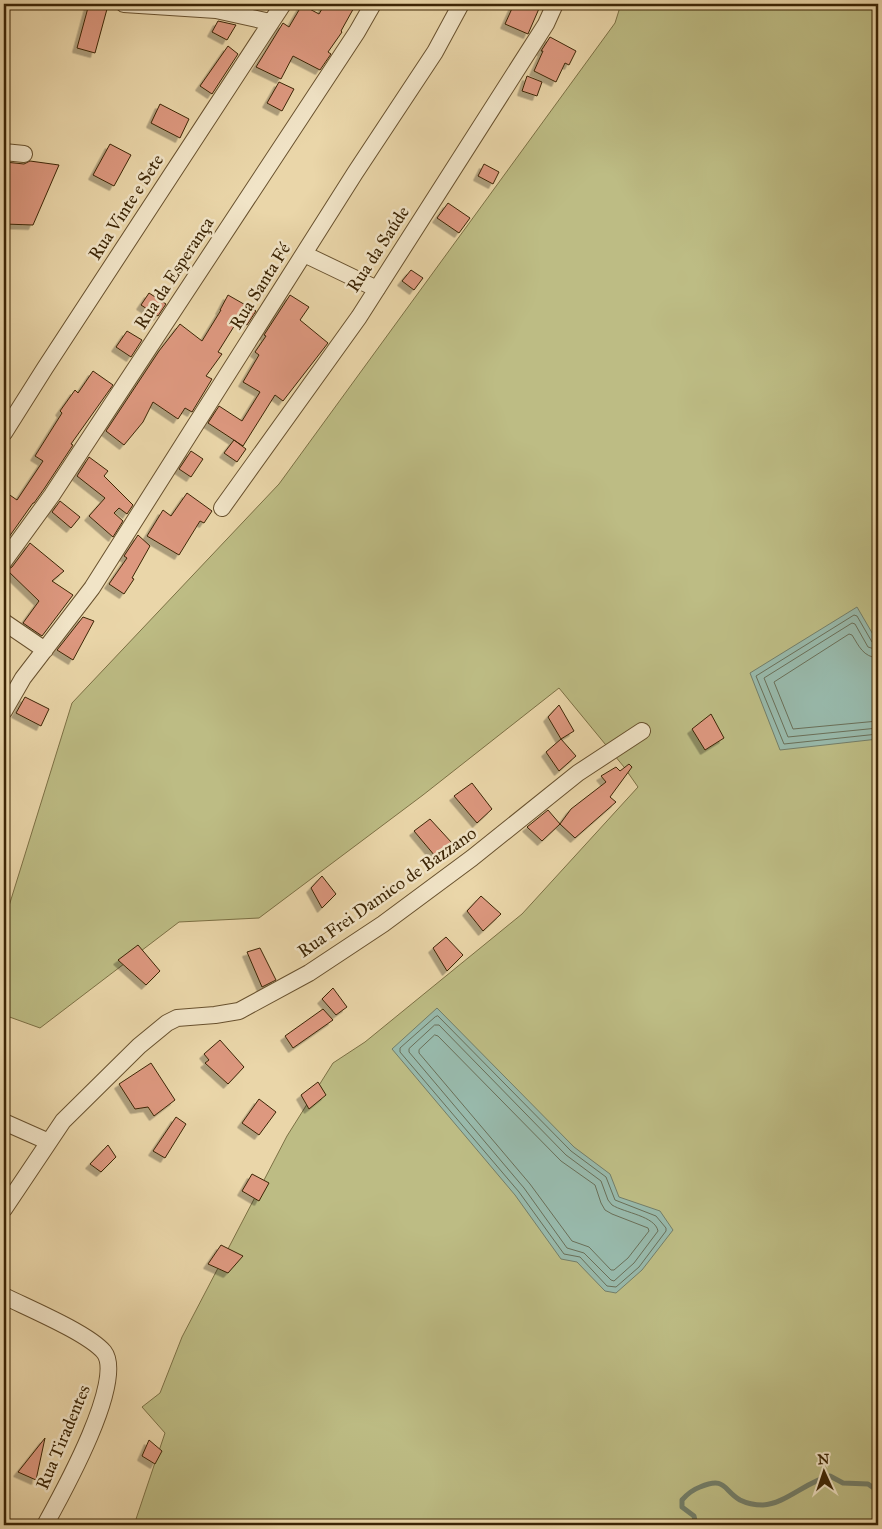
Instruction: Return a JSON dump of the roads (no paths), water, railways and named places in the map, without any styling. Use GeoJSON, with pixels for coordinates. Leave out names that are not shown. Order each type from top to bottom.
{"type":"FeatureCollection","features":[{"type":"Feature","properties":{"kind":"street"},"geometry":{"type":"LineString","coordinates":[[124,4],[216,10],[270,22]]}},
{"type":"Feature","properties":{"kind":"street","name":"Rua Vinte e Sete"},"geometry":{"type":"LineString","coordinates":[[4,434],[45,368],[283,4]]}},
{"type":"Feature","properties":{"kind":"street","name":"Rua da Esperança"},"geometry":{"type":"LineString","coordinates":[[4,561],[57,487],[352,40],[373,4]]}},
{"type":"Feature","properties":{"kind":"street","name":"Rua Santa Fé"},"geometry":{"type":"LineString","coordinates":[[4,711],[23,678],[92,588],[434,52],[462,4]]}},
{"type":"Feature","properties":{"kind":"street","name":"Rua da Saúde"},"geometry":{"type":"LineString","coordinates":[[222,508],[359,317],[546,24],[555,4]]}},
{"type":"Feature","properties":{"kind":"street"},"geometry":{"type":"LineString","coordinates":[[4,152],[24,154]]}},
{"type":"Feature","properties":{"kind":"street"},"geometry":{"type":"LineString","coordinates":[[304,254],[377,288]]}},
{"type":"Feature","properties":{"kind":"street"},"geometry":{"type":"LineString","coordinates":[[4,622],[45,650]]}},
{"type":"Feature","properties":{"kind":"street","name":"Rua Frei Damico de Bazzano"},"geometry":{"type":"LineString","coordinates":[[4,1208],[64,1121],[139,1046],[167,1023],[177,1018],[239,1011],[309,973],[383,924],[472,858],[578,773],[642,731]]}},
{"type":"Feature","properties":{"kind":"street"},"geometry":{"type":"LineString","coordinates":[[4,1122],[49,1142]]}},
{"type":"Feature","properties":{"kind":"street","name":"Rua Tiradentes"},"geometry":{"type":"LineString","coordinates":[[4,1296],[69,1328],[96,1345],[105,1353],[109,1362],[104,1399],[72,1474],[45,1525]]}},
{"type":"Feature","properties":{"kind":"water"},"geometry":{"type":"Polygon","coordinates":[[[857,607],[878,643],[878,739],[780,750],[750,673],[857,607]]]}},
{"type":"Feature","properties":{"kind":"water"},"geometry":{"type":"Polygon","coordinates":[[[437,1008],[574,1147],[610,1174],[619,1197],[660,1211],[673,1230],[642,1270],[616,1293],[605,1291],[577,1262],[561,1259],[515,1195],[392,1049],[437,1008]]]}},
{"type":"Feature","properties":{"kind":"waterway"},"geometry":{"type":"LineString","coordinates":[[696,1525],[694,1516],[682,1507],[682,1500],[692,1491],[708,1484],[720,1484],[740,1500],[760,1505],[780,1501],[813,1482],[830,1476],[843,1483],[868,1484],[878,1491]]}}]}
